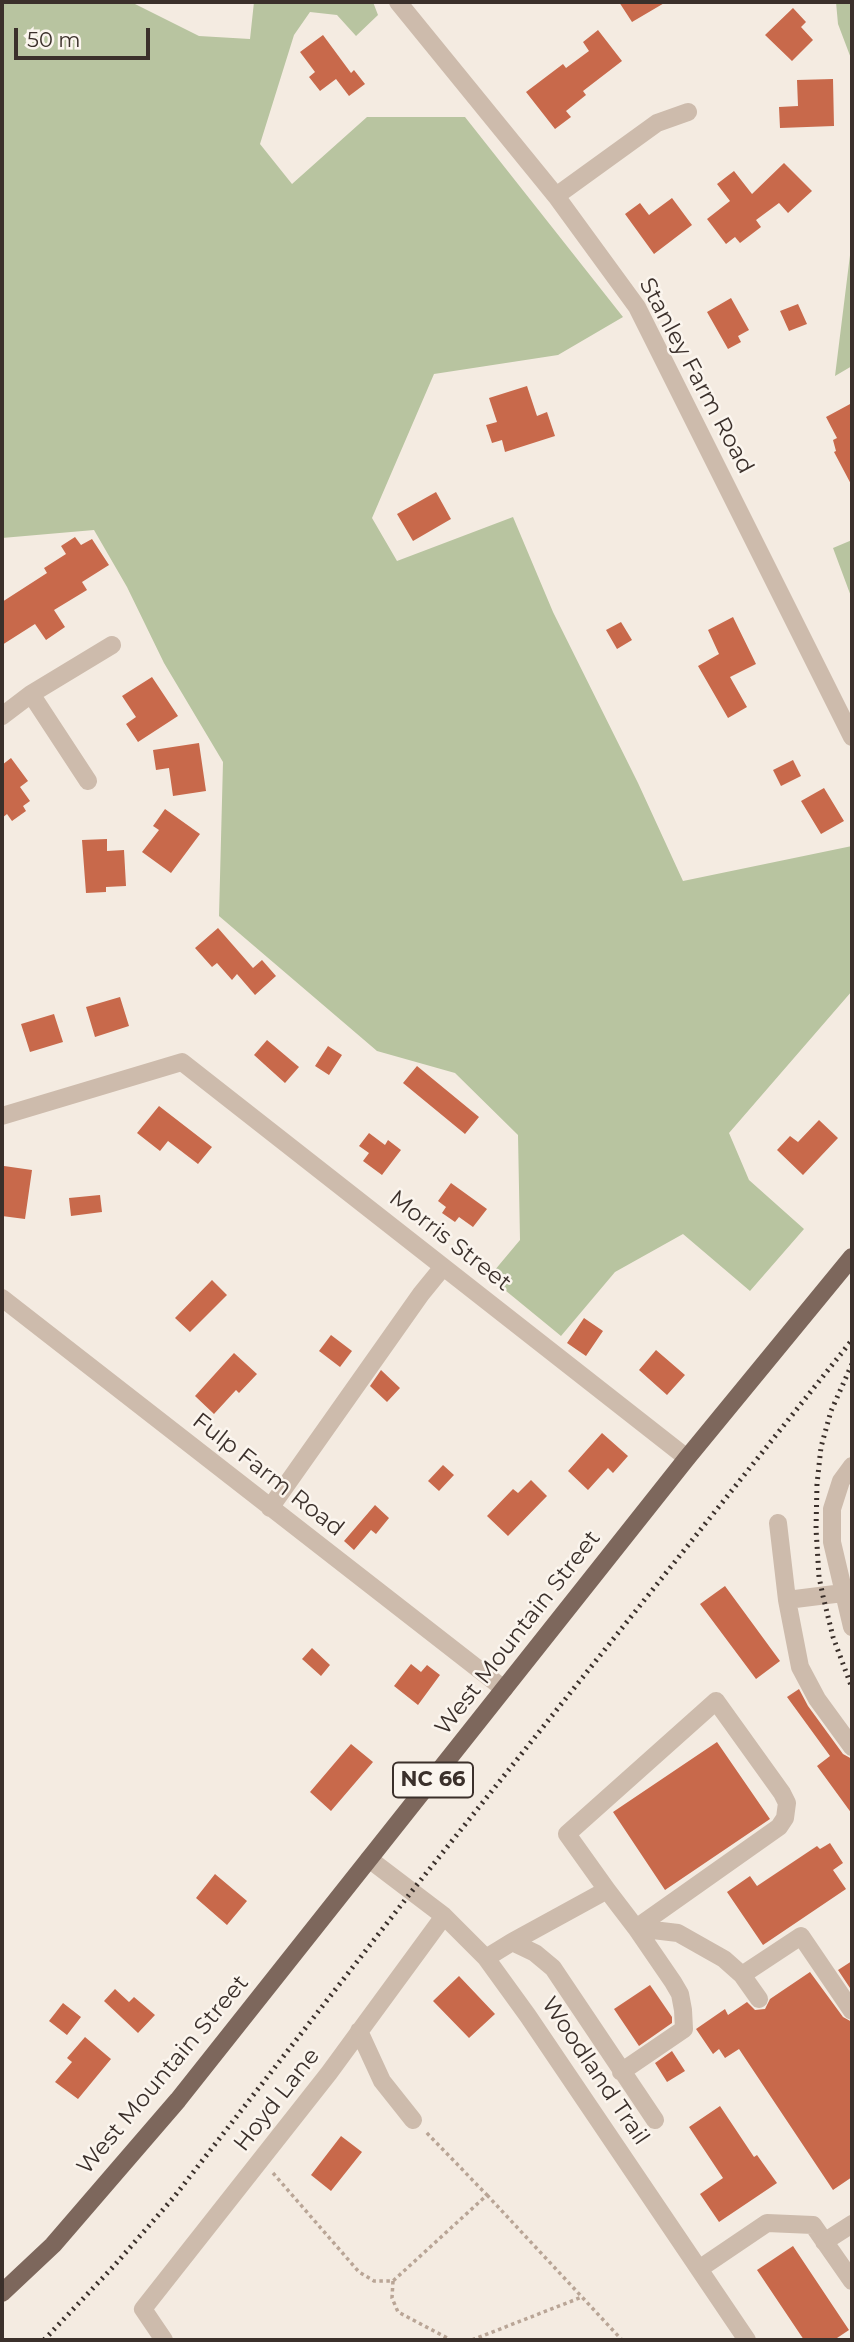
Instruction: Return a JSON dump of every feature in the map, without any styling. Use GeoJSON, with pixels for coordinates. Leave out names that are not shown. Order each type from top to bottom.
{"type":"FeatureCollection","features":[{"type":"Feature","properties":{"kind":"main road","name":"West Mountain Street"},"geometry":{"type":"LineString","coordinates":[[2,2293],[53,2245],[169,2110],[687,1458],[852,1257]]}},
{"type":"Feature","properties":{"kind":"street","name":"Stanley Farm Road"},"geometry":{"type":"LineString","coordinates":[[398,2],[556,196],[637,307],[852,737]]}},
{"type":"Feature","properties":{"kind":"street"},"geometry":{"type":"LineString","coordinates":[[556,196],[657,123],[688,112]]}},
{"type":"Feature","properties":{"kind":"street"},"geometry":{"type":"LineString","coordinates":[[2,716],[31,694],[112,645]]}},
{"type":"Feature","properties":{"kind":"street"},"geometry":{"type":"LineString","coordinates":[[31,694],[88,781]]}},
{"type":"Feature","properties":{"kind":"street","name":"Morris Street"},"geometry":{"type":"LineString","coordinates":[[2,1115],[182,1062],[687,1458]]}},
{"type":"Feature","properties":{"kind":"street"},"geometry":{"type":"LineString","coordinates":[[270,1508],[421,1294],[443,1267]]}},
{"type":"Feature","properties":{"kind":"street","name":"Fulp Farm Road"},"geometry":{"type":"LineString","coordinates":[[2,1298],[504,1689]]}},
{"type":"Feature","properties":{"kind":"street"},"geometry":{"type":"LineString","coordinates":[[851,1620],[843,1593],[845,1565],[832,1542],[832,1508],[841,1481],[852,1466]]}},
{"type":"Feature","properties":{"kind":"street"},"geometry":{"type":"LineString","coordinates":[[778,1522],[787,1600],[800,1667],[817,1699],[852,1747]]}},
{"type":"Feature","properties":{"kind":"street"},"geometry":{"type":"LineString","coordinates":[[787,1600],[843,1593]]}},
{"type":"Feature","properties":{"kind":"street"},"geometry":{"type":"LineString","coordinates":[[621,2072],[684,2029],[680,1994],[636,1928],[567,1834],[716,1701],[782,1793],[787,1804],[785,1818],[779,1827],[636,1928]]}},
{"type":"Feature","properties":{"kind":"street","name":"Woodland Trail"},"geometry":{"type":"LineString","coordinates":[[369,1859],[444,1916],[486,1958],[747,2340]]}},
{"type":"Feature","properties":{"kind":"street"},"geometry":{"type":"LineString","coordinates":[[486,1958],[607,1890]]}},
{"type":"Feature","properties":{"kind":"street","name":"Hoyd Lane"},"geometry":{"type":"LineString","coordinates":[[164,2340],[143,2309],[261,2160],[444,1916]]}},
{"type":"Feature","properties":{"kind":"street"},"geometry":{"type":"LineString","coordinates":[[636,1928],[678,1933],[724,1959],[742,1975],[759,1999]]}},
{"type":"Feature","properties":{"kind":"street"},"geometry":{"type":"LineString","coordinates":[[742,1975],[801,1936],[852,2011]]}},
{"type":"Feature","properties":{"kind":"street"},"geometry":{"type":"LineString","coordinates":[[512,1942],[535,1953],[553,1968],[655,2120]]}},
{"type":"Feature","properties":{"kind":"street"},"geometry":{"type":"LineString","coordinates":[[359,2031],[382,2081],[413,2120]]}},
{"type":"Feature","properties":{"kind":"street"},"geometry":{"type":"LineString","coordinates":[[699,2269],[767,2223],[813,2225],[852,2281]]}},
{"type":"Feature","properties":{"kind":"street"},"geometry":{"type":"LineString","coordinates":[[824,2242],[852,2224]]}},
{"type":"Feature","properties":{"kind":"path"},"geometry":{"type":"LineString","coordinates":[[413,2120],[622,2340]]}},
{"type":"Feature","properties":{"kind":"path"},"geometry":{"type":"LineString","coordinates":[[261,2160],[359,2272],[374,2281],[393,2281],[487,2195]]}},
{"type":"Feature","properties":{"kind":"path"},"geometry":{"type":"LineString","coordinates":[[393,2281],[392,2298],[398,2312],[451,2340]]}},
{"type":"Feature","properties":{"kind":"path"},"geometry":{"type":"LineString","coordinates":[[472,2340],[582,2297]]}},
{"type":"Feature","properties":{"kind":"green space"},"geometry":{"type":"Polygon","coordinates":[[[2,2],[131,2],[199,36],[250,39],[254,2],[373,2],[378,15],[356,36],[337,15],[310,12],[294,35],[260,144],[292,184],[367,117],[465,117],[623,317],[558,355],[434,374],[372,518],[397,561],[513,517],[553,612],[638,783],[683,881],[852,846],[852,991],[729,1133],[749,1180],[804,1229],[750,1291],[683,1234],[615,1272],[561,1336],[489,1277],[520,1240],[518,1135],[455,1073],[377,1051],[219,916],[223,762],[164,663],[127,587],[94,530],[2,538],[2,2]]]}},
{"type":"Feature","properties":{"kind":"green space"},"geometry":{"type":"Polygon","coordinates":[[[836,2],[852,2],[852,61],[838,24],[836,2]]]}},
{"type":"Feature","properties":{"kind":"green space"},"geometry":{"type":"Polygon","coordinates":[[[852,239],[852,366],[835,376],[852,239]]]}},
{"type":"Feature","properties":{"kind":"green space"},"geometry":{"type":"Polygon","coordinates":[[[852,540],[852,599],[833,548],[852,540]]]}},
{"type":"Feature","properties":{"kind":"building"},"geometry":{"type":"Polygon","coordinates":[[[619,2],[666,2],[632,22],[619,2]]]}},
{"type":"Feature","properties":{"kind":"building"},"geometry":{"type":"Polygon","coordinates":[[[793,8],[806,22],[801,27],[813,40],[792,61],[765,35],[793,8]]]}},
{"type":"Feature","properties":{"kind":"building"},"geometry":{"type":"Polygon","coordinates":[[[598,30],[622,61],[583,91],[586,95],[566,111],[571,117],[555,129],[526,92],[563,64],[566,68],[589,51],[583,42],[598,30]]]}},
{"type":"Feature","properties":{"kind":"building"},"geometry":{"type":"Polygon","coordinates":[[[323,35],[351,73],[354,70],[365,84],[349,96],[336,79],[320,91],[309,77],[315,72],[300,52],[323,35]]]}},
{"type":"Feature","properties":{"kind":"building"},"geometry":{"type":"Polygon","coordinates":[[[833,79],[834,126],[780,128],[779,107],[798,106],[797,80],[833,79]]]}},
{"type":"Feature","properties":{"kind":"building"},"geometry":{"type":"Polygon","coordinates":[[[784,163],[812,191],[788,213],[779,203],[756,220],[761,227],[740,243],[735,237],[726,244],[707,219],[730,201],[717,184],[734,171],[752,194],[784,163]]]}},
{"type":"Feature","properties":{"kind":"building"},"geometry":{"type":"Polygon","coordinates":[[[672,198],[692,225],[654,254],[625,214],[640,203],[649,215],[672,198]]]}},
{"type":"Feature","properties":{"kind":"building"},"geometry":{"type":"Polygon","coordinates":[[[731,298],[749,330],[738,336],[741,342],[728,349],[707,312],[731,298]]]}},
{"type":"Feature","properties":{"kind":"building"},"geometry":{"type":"Polygon","coordinates":[[[798,304],[807,324],[789,331],[780,311],[798,304]]]}},
{"type":"Feature","properties":{"kind":"building"},"geometry":{"type":"Polygon","coordinates":[[[527,386],[537,416],[547,412],[555,436],[505,452],[502,440],[492,443],[486,425],[497,422],[489,398],[527,386]]]}},
{"type":"Feature","properties":{"kind":"building"},"geometry":{"type":"Polygon","coordinates":[[[852,403],[852,486],[834,452],[833,440],[837,438],[826,417],[852,403]]]}},
{"type":"Feature","properties":{"kind":"building"},"geometry":{"type":"Polygon","coordinates":[[[436,492],[451,519],[413,541],[397,514],[436,492]]]}},
{"type":"Feature","properties":{"kind":"building"},"geometry":{"type":"Polygon","coordinates":[[[75,537],[81,545],[92,539],[109,565],[82,582],[87,590],[54,610],[65,627],[46,640],[35,624],[2,645],[2,602],[47,573],[44,568],[66,554],[61,546],[75,537]]]}},
{"type":"Feature","properties":{"kind":"building"},"geometry":{"type":"Polygon","coordinates":[[[733,617],[756,664],[730,677],[747,707],[728,718],[698,666],[719,654],[708,630],[733,617]]]}},
{"type":"Feature","properties":{"kind":"building"},"geometry":{"type":"Polygon","coordinates":[[[621,622],[632,640],[617,649],[606,630],[621,622]]]}},
{"type":"Feature","properties":{"kind":"building"},"geometry":{"type":"Polygon","coordinates":[[[152,677],[178,716],[138,742],[126,724],[136,717],[122,696],[152,677]]]}},
{"type":"Feature","properties":{"kind":"building"},"geometry":{"type":"Polygon","coordinates":[[[199,743],[206,791],[173,796],[169,768],[156,770],[153,750],[199,743]]]}},
{"type":"Feature","properties":{"kind":"building"},"geometry":{"type":"Polygon","coordinates":[[[11,758],[28,781],[20,787],[30,801],[23,806],[26,811],[12,821],[7,814],[2,818],[2,765],[11,758]]]}},
{"type":"Feature","properties":{"kind":"building"},"geometry":{"type":"Polygon","coordinates":[[[793,760],[801,776],[781,786],[773,770],[793,760]]]}},
{"type":"Feature","properties":{"kind":"building"},"geometry":{"type":"Polygon","coordinates":[[[824,788],[844,821],[821,834],[801,801],[824,788]]]}},
{"type":"Feature","properties":{"kind":"building"},"geometry":{"type":"Polygon","coordinates":[[[165,809],[200,834],[171,873],[142,852],[159,830],[153,826],[165,809]]]}},
{"type":"Feature","properties":{"kind":"building"},"geometry":{"type":"Polygon","coordinates":[[[107,839],[107,851],[124,850],[126,886],[106,887],[106,892],[86,893],[82,840],[107,839]]]}},
{"type":"Feature","properties":{"kind":"building"},"geometry":{"type":"Polygon","coordinates":[[[218,928],[253,968],[262,960],[276,976],[255,995],[237,974],[232,980],[217,963],[212,967],[195,948],[218,928]]]}},
{"type":"Feature","properties":{"kind":"building"},"geometry":{"type":"Polygon","coordinates":[[[120,997],[129,1026],[95,1037],[86,1007],[120,997]]]}},
{"type":"Feature","properties":{"kind":"building"},"geometry":{"type":"Polygon","coordinates":[[[54,1014],[63,1042],[30,1052],[21,1024],[54,1014]]]}},
{"type":"Feature","properties":{"kind":"building"},"geometry":{"type":"Polygon","coordinates":[[[267,1040],[299,1067],[285,1083],[254,1055],[267,1040]]]}},
{"type":"Feature","properties":{"kind":"building"},"geometry":{"type":"Polygon","coordinates":[[[328,1046],[342,1055],[329,1075],[315,1066],[328,1046]]]}},
{"type":"Feature","properties":{"kind":"building"},"geometry":{"type":"Polygon","coordinates":[[[417,1066],[479,1117],[465,1134],[403,1083],[417,1066]]]}},
{"type":"Feature","properties":{"kind":"building"},"geometry":{"type":"Polygon","coordinates":[[[159,1106],[212,1147],[198,1164],[168,1141],[160,1151],[137,1133],[159,1106]]]}},
{"type":"Feature","properties":{"kind":"building"},"geometry":{"type":"Polygon","coordinates":[[[819,1120],[838,1138],[803,1175],[777,1150],[790,1136],[798,1142],[819,1120]]]}},
{"type":"Feature","properties":{"kind":"building"},"geometry":{"type":"Polygon","coordinates":[[[369,1133],[385,1145],[388,1140],[401,1150],[382,1175],[363,1161],[369,1153],[359,1146],[369,1133]]]}},
{"type":"Feature","properties":{"kind":"building"},"geometry":{"type":"Polygon","coordinates":[[[4,1166],[32,1170],[25,1219],[2,1216],[4,1166]]]}},
{"type":"Feature","properties":{"kind":"building"},"geometry":{"type":"Polygon","coordinates":[[[451,1183],[487,1209],[473,1227],[459,1217],[455,1222],[442,1213],[446,1207],[438,1201],[451,1183]]]}},
{"type":"Feature","properties":{"kind":"building"},"geometry":{"type":"Polygon","coordinates":[[[100,1195],[102,1212],[71,1216],[69,1198],[100,1195]]]}},
{"type":"Feature","properties":{"kind":"building"},"geometry":{"type":"Polygon","coordinates":[[[212,1280],[227,1295],[190,1332],[175,1318],[212,1280]]]}},
{"type":"Feature","properties":{"kind":"building"},"geometry":{"type":"Polygon","coordinates":[[[584,1318],[603,1331],[586,1356],[567,1343],[584,1318]]]}},
{"type":"Feature","properties":{"kind":"building"},"geometry":{"type":"Polygon","coordinates":[[[331,1335],[352,1351],[340,1367],[319,1351],[331,1335]]]}},
{"type":"Feature","properties":{"kind":"building"},"geometry":{"type":"Polygon","coordinates":[[[656,1350],[685,1375],[667,1395],[639,1370],[656,1350]]]}},
{"type":"Feature","properties":{"kind":"building"},"geometry":{"type":"Polygon","coordinates":[[[234,1353],[257,1374],[239,1393],[236,1390],[214,1414],[195,1396],[234,1353]]]}},
{"type":"Feature","properties":{"kind":"building"},"geometry":{"type":"Polygon","coordinates":[[[381,1370],[400,1388],[387,1402],[370,1386],[381,1370]]]}},
{"type":"Feature","properties":{"kind":"building"},"geometry":{"type":"Polygon","coordinates":[[[602,1433],[628,1456],[613,1473],[608,1468],[588,1490],[568,1471],[602,1433]]]}},
{"type":"Feature","properties":{"kind":"building"},"geometry":{"type":"Polygon","coordinates":[[[443,1465],[454,1475],[439,1491],[428,1481],[443,1465]]]}},
{"type":"Feature","properties":{"kind":"building"},"geometry":{"type":"Polygon","coordinates":[[[531,1480],[547,1496],[508,1536],[487,1516],[513,1489],[518,1493],[531,1480]]]}},
{"type":"Feature","properties":{"kind":"building"},"geometry":{"type":"Polygon","coordinates":[[[375,1505],[389,1518],[376,1534],[371,1530],[354,1550],[344,1541],[375,1505]]]}},
{"type":"Feature","properties":{"kind":"building"},"geometry":{"type":"Polygon","coordinates":[[[725,1586],[780,1661],[756,1679],[700,1604],[725,1586]]]}},
{"type":"Feature","properties":{"kind":"building"},"geometry":{"type":"Polygon","coordinates":[[[312,1648],[330,1665],[321,1676],[302,1659],[312,1648]]]}},
{"type":"Feature","properties":{"kind":"building"},"geometry":{"type":"Polygon","coordinates":[[[411,1664],[421,1672],[427,1665],[440,1675],[418,1705],[394,1686],[411,1664]]]}},
{"type":"Feature","properties":{"kind":"building"},"geometry":{"type":"Polygon","coordinates":[[[799,1689],[843,1754],[852,1759],[852,1814],[817,1766],[830,1756],[787,1697],[799,1689]]]}},
{"type":"Feature","properties":{"kind":"building"},"geometry":{"type":"Polygon","coordinates":[[[717,1742],[770,1819],[665,1890],[613,1812],[717,1742]]]}},
{"type":"Feature","properties":{"kind":"building"},"geometry":{"type":"Polygon","coordinates":[[[351,1744],[373,1762],[331,1811],[310,1792],[351,1744]]]}},
{"type":"Feature","properties":{"kind":"building"},"geometry":{"type":"Polygon","coordinates":[[[830,1843],[843,1863],[833,1870],[846,1889],[763,1945],[727,1892],[750,1876],[757,1886],[817,1846],[820,1849],[830,1843]]]}},
{"type":"Feature","properties":{"kind":"building"},"geometry":{"type":"Polygon","coordinates":[[[215,1874],[247,1901],[227,1925],[196,1898],[215,1874]]]}},
{"type":"Feature","properties":{"kind":"building"},"geometry":{"type":"Polygon","coordinates":[[[852,1961],[852,1991],[838,1970],[852,1961]]]}},
{"type":"Feature","properties":{"kind":"building"},"geometry":{"type":"Polygon","coordinates":[[[810,1972],[843,2017],[852,2022],[852,2177],[833,2190],[739,2049],[725,2058],[719,2049],[713,2054],[696,2029],[725,2009],[728,2015],[747,2002],[755,2010],[765,2009],[770,1999],[810,1972]]]}},
{"type":"Feature","properties":{"kind":"building"},"geometry":{"type":"Polygon","coordinates":[[[459,1976],[495,2014],[469,2038],[433,2001],[459,1976]]]}},
{"type":"Feature","properties":{"kind":"building"},"geometry":{"type":"Polygon","coordinates":[[[650,1985],[672,2017],[672,2023],[639,2046],[614,2009],[650,1985]]]}},
{"type":"Feature","properties":{"kind":"building"},"geometry":{"type":"Polygon","coordinates":[[[115,1989],[129,2002],[134,1997],[155,2015],[138,2033],[104,2001],[115,1989]]]}},
{"type":"Feature","properties":{"kind":"building"},"geometry":{"type":"Polygon","coordinates":[[[63,2003],[81,2017],[67,2035],[49,2021],[63,2003]]]}},
{"type":"Feature","properties":{"kind":"building"},"geometry":{"type":"Polygon","coordinates":[[[85,2037],[111,2059],[78,2099],[55,2082],[72,2062],[67,2058],[85,2037]]]}},
{"type":"Feature","properties":{"kind":"building"},"geometry":{"type":"Polygon","coordinates":[[[672,2051],[685,2071],[667,2082],[655,2063],[672,2051]]]}},
{"type":"Feature","properties":{"kind":"building"},"geometry":{"type":"Polygon","coordinates":[[[720,2106],[754,2157],[757,2155],[777,2183],[719,2222],[700,2194],[723,2178],[689,2127],[720,2106]]]}},
{"type":"Feature","properties":{"kind":"building"},"geometry":{"type":"Polygon","coordinates":[[[341,2136],[362,2152],[331,2191],[311,2175],[341,2136]]]}},
{"type":"Feature","properties":{"kind":"building"},"geometry":{"type":"Polygon","coordinates":[[[793,2246],[849,2330],[834,2340],[804,2340],[757,2270],[793,2246]]]}},
{"type":"Feature","properties":{"kind":"railway"},"geometry":{"type":"LineString","coordinates":[[44,2340],[174,2197],[412,1891],[852,1340]]}},
{"type":"Feature","properties":{"kind":"railway"},"geometry":{"type":"LineString","coordinates":[[852,1364],[831,1411],[821,1447],[816,1529],[823,1596],[833,1637],[852,1688]]}}]}
